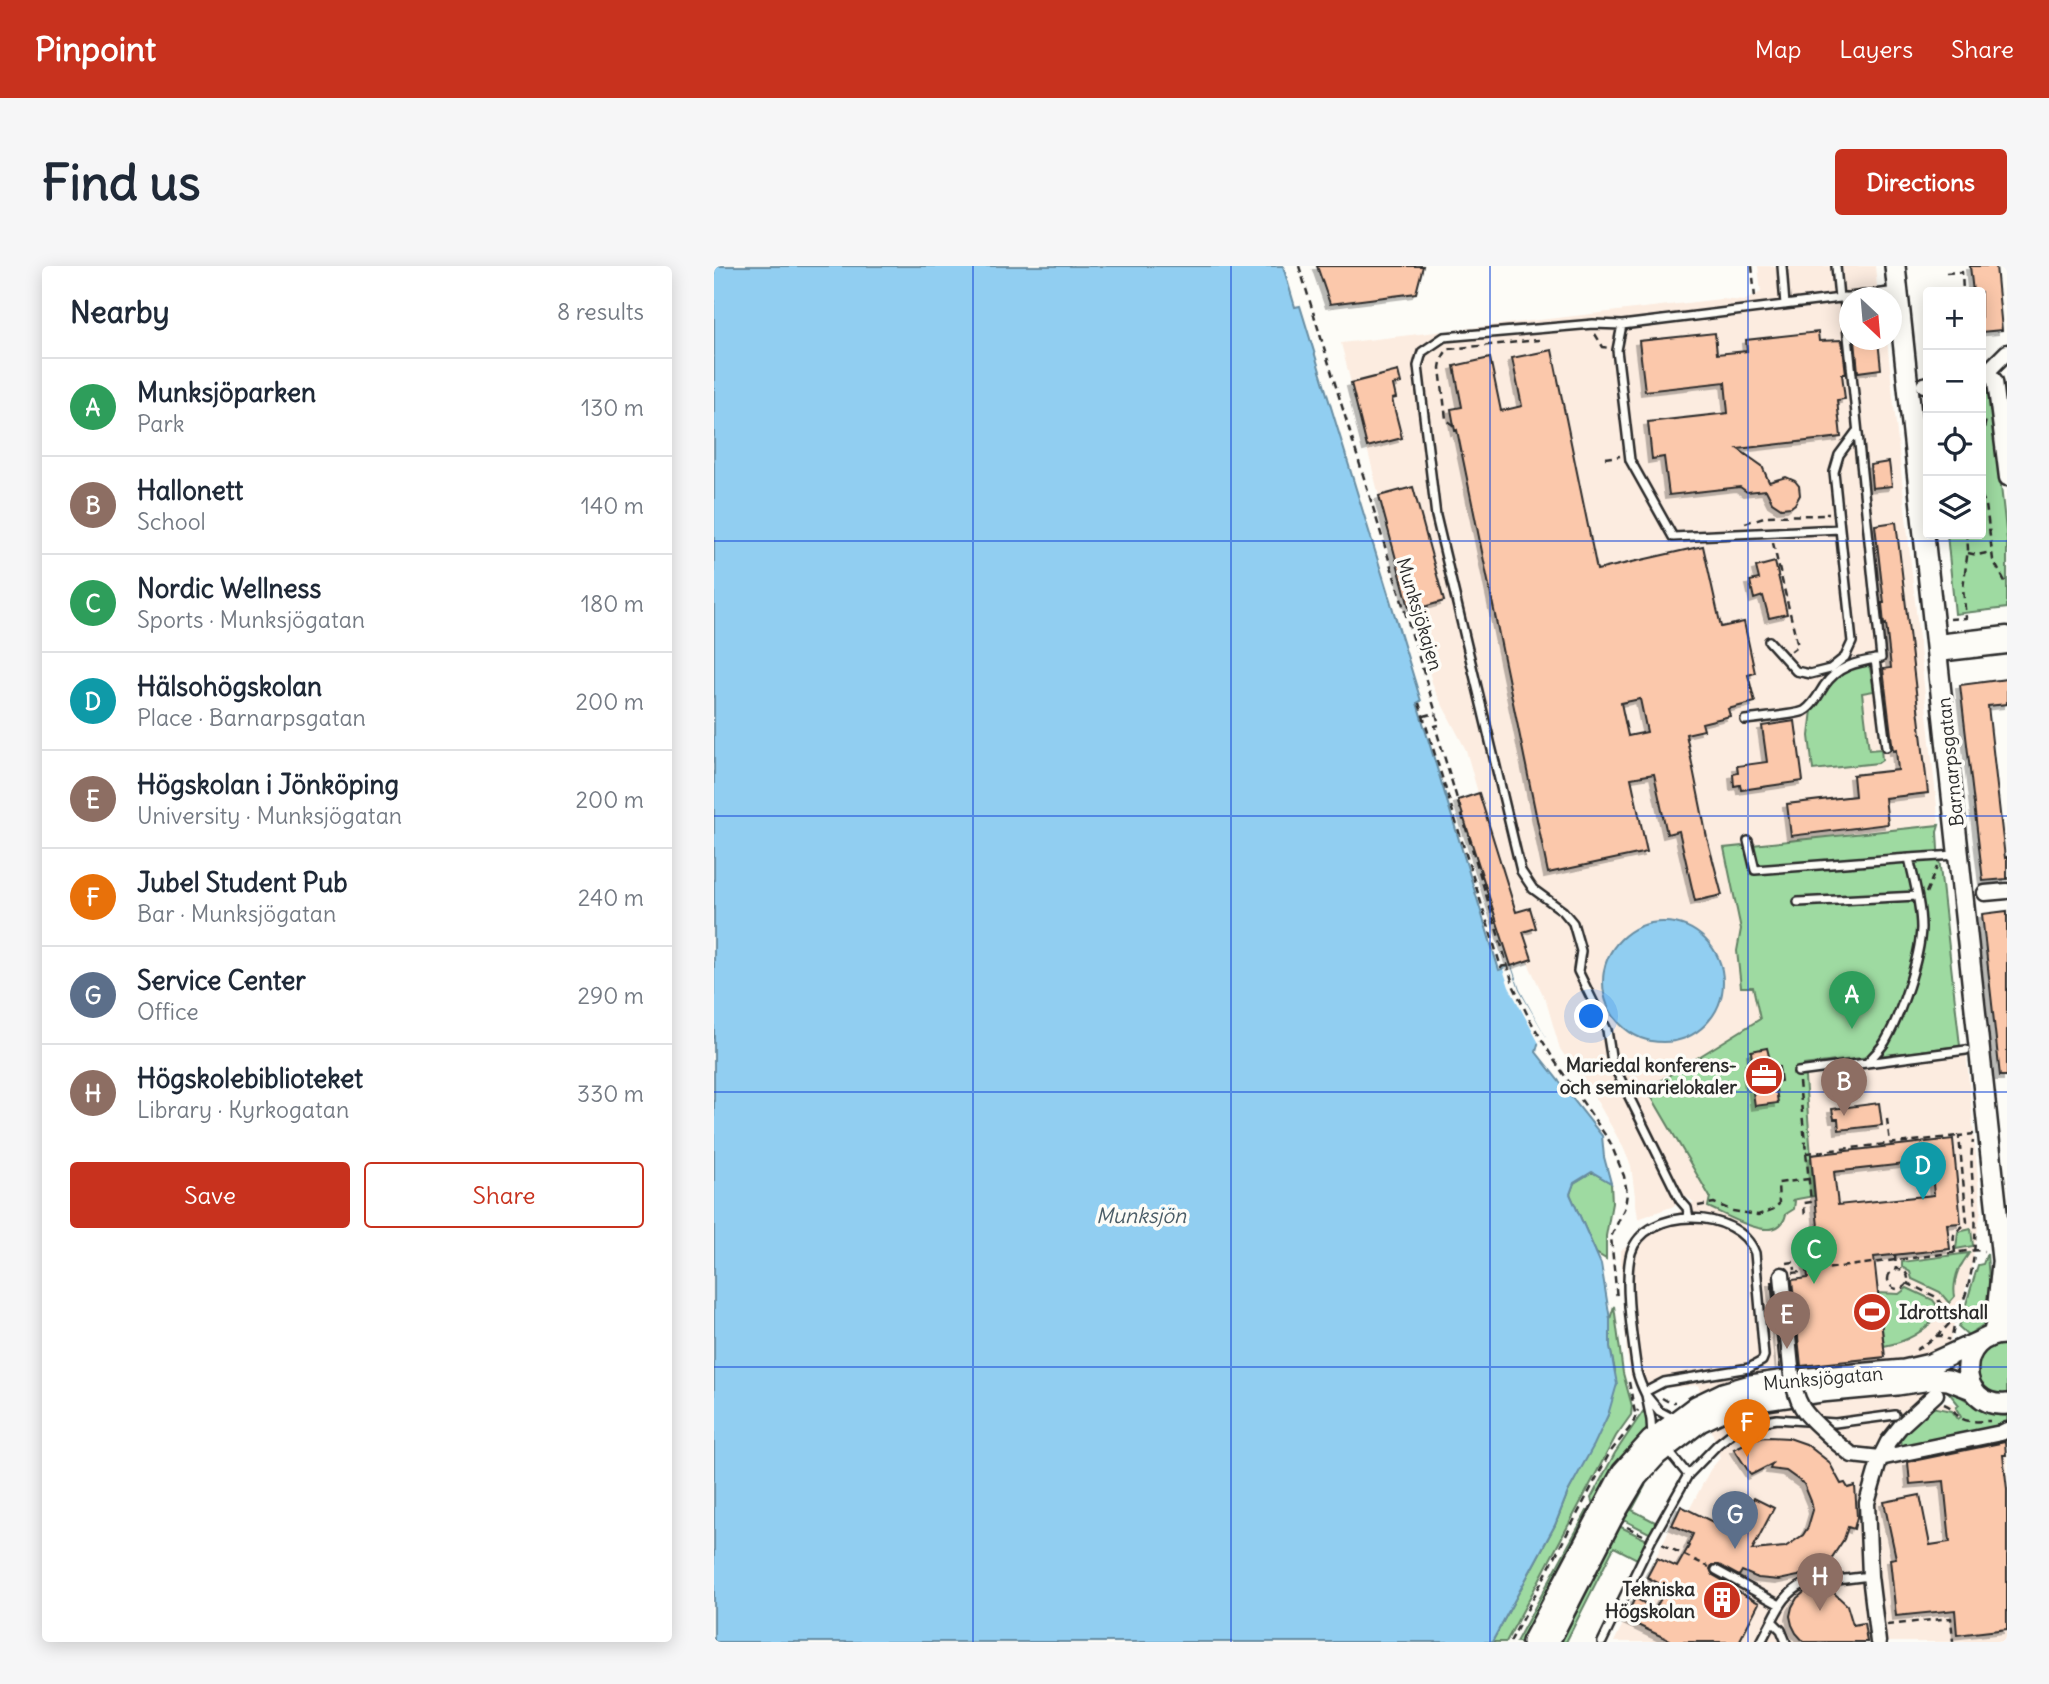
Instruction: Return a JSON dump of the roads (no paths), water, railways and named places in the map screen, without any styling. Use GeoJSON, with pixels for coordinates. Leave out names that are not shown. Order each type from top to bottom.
{"type":"FeatureCollection","features":[{"type":"Feature","properties":{"kind":"main road","name":"Barnarpsgatan"},"geometry":{"type":"LineString","coordinates":[[1895,266],[1898,287]]}},
{"type":"Feature","properties":{"kind":"main road","name":"Barnarpsgatan"},"geometry":{"type":"LineString","coordinates":[[1902,328],[1937,648],[1952,855],[1998,1262],[1996,1336]]}},
{"type":"Feature","properties":{"kind":"main road"},"geometry":{"type":"LineString","coordinates":[[1974,1391],[1967,1371],[1968,1361],[1978,1343],[1996,1336]]}},
{"type":"Feature","properties":{"kind":"main road","name":"Munksjögatan"},"geometry":{"type":"LineString","coordinates":[[1549,1642],[1612,1519],[1637,1477],[1676,1420],[1696,1406],[1736,1388],[1786,1380],[1904,1370],[1930,1364],[1996,1336]]}},
{"type":"Feature","properties":{"kind":"main road","name":"Munksjögatan"},"geometry":{"type":"LineString","coordinates":[[1532,1642],[1622,1472],[1659,1444],[1700,1422],[1748,1402],[1937,1379],[1948,1380],[1974,1391],[1991,1403],[2007,1405]]}},
{"type":"Feature","properties":{"kind":"street"},"geometry":{"type":"LineString","coordinates":[[1986,373],[2007,352]]}},
{"type":"Feature","properties":{"kind":"street"},"geometry":{"type":"LineString","coordinates":[[1986,376],[1996,381],[2007,478]]}},
{"type":"Feature","properties":{"kind":"street"},"geometry":{"type":"LineString","coordinates":[[1937,648],[2007,634]]}},
{"type":"Feature","properties":{"kind":"street"},"geometry":{"type":"LineString","coordinates":[[1937,648],[2007,646]]}},
{"type":"Feature","properties":{"kind":"street"},"geometry":{"type":"LineString","coordinates":[[1985,893],[2007,891]]}},
{"type":"Feature","properties":{"kind":"street"},"geometry":{"type":"LineString","coordinates":[[1782,1275],[1791,1368],[1800,1405],[1809,1418],[1852,1455],[1880,1458],[2007,1430]]}},
{"type":"Feature","properties":{"kind":"street"},"geometry":{"type":"LineString","coordinates":[[1878,1642],[1870,1576],[1867,1503],[1880,1458],[1888,1442],[1900,1427],[1936,1394]]}},
{"type":"Feature","properties":{"kind":"lane"},"geometry":{"type":"LineString","coordinates":[[1782,266],[1786,305]]}},
{"type":"Feature","properties":{"kind":"lane"},"geometry":{"type":"LineString","coordinates":[[1836,266],[1839,287]]}},
{"type":"Feature","properties":{"kind":"lane"},"geometry":{"type":"LineString","coordinates":[[1688,1215],[1612,1062],[1607,1030],[1577,971],[1581,951],[1573,923],[1563,911],[1533,889],[1521,871],[1436,516],[1418,366],[1422,352],[1444,337],[1593,324],[1622,325],[1839,297]]}},
{"type":"Feature","properties":{"kind":"lane"},"geometry":{"type":"LineString","coordinates":[[1622,325],[1617,351],[1630,460],[1674,537],[1840,528]]}},
{"type":"Feature","properties":{"kind":"lane"},"geometry":{"type":"LineString","coordinates":[[1745,720],[1805,711],[1839,670],[1854,663],[1881,658],[1847,350]]}},
{"type":"Feature","properties":{"kind":"lane"},"geometry":{"type":"LineString","coordinates":[[1769,641],[1796,671],[1810,674],[1830,669],[1845,657],[1852,642],[1834,472],[1839,454],[1856,432]]}},
{"type":"Feature","properties":{"kind":"lane"},"geometry":{"type":"LineString","coordinates":[[1875,659],[1886,747]]}},
{"type":"Feature","properties":{"kind":"lane"},"geometry":{"type":"LineString","coordinates":[[1748,841],[1755,870],[1952,855]]}},
{"type":"Feature","properties":{"kind":"lane"},"geometry":{"type":"LineString","coordinates":[[1867,1063],[1885,1043],[1905,996],[1917,951],[1921,929],[1919,905],[1909,858]]}},
{"type":"Feature","properties":{"kind":"lane"},"geometry":{"type":"LineString","coordinates":[[1798,902],[1917,896]]}},
{"type":"Feature","properties":{"kind":"lane"},"geometry":{"type":"LineString","coordinates":[[1798,1072],[1966,1050]]}},
{"type":"Feature","properties":{"kind":"lane"},"geometry":{"type":"LineString","coordinates":[[1645,1393],[1664,1382],[1749,1368],[1759,1364],[1764,1356],[1755,1260],[1751,1243],[1739,1232],[1713,1220],[1688,1215],[1658,1224],[1641,1235],[1631,1252],[1628,1274],[1637,1372],[1659,1444],[1688,1475]]}},
{"type":"Feature","properties":{"kind":"lane"},"geometry":{"type":"LineString","coordinates":[[1645,1393],[1663,1414],[1676,1420]]}},
{"type":"Feature","properties":{"kind":"lane"},"geometry":{"type":"LineString","coordinates":[[1602,1642],[1688,1475],[1718,1444],[1742,1425],[1777,1419],[1835,1423],[1895,1415]]}},
{"type":"Feature","properties":{"kind":"lane"},"geometry":{"type":"LineString","coordinates":[[1717,1570],[1780,1605]]}},
{"type":"Feature","properties":{"kind":"lane"},"geometry":{"type":"LineString","coordinates":[[1761,1642],[1787,1595],[1804,1584],[1870,1576]]}},
{"type":"Feature","properties":{"kind":"lane"},"geometry":{"type":"LineString","coordinates":[[1772,1621],[1781,1630],[1786,1642]]}},
{"type":"Feature","properties":{"kind":"water","name":"Munksjön"},"geometry":{"type":"Polygon","coordinates":[[[714,266],[1283,266],[1295,307],[1300,306],[1421,701],[1417,703],[1499,970],[1511,966],[1519,990],[1545,1037],[1538,1044],[1536,1052],[1602,1136],[1611,1183],[1592,1172],[1574,1183],[1570,1194],[1601,1264],[1617,1384],[1608,1415],[1594,1445],[1568,1492],[1555,1525],[1492,1642],[714,1642],[714,266]]]}},
{"type":"Feature","properties":{"kind":"water"},"geometry":{"type":"Polygon","coordinates":[[[1663,922],[1686,927],[1705,940],[1718,959],[1723,982],[1718,1005],[1705,1024],[1686,1037],[1663,1042],[1640,1037],[1621,1024],[1608,1005],[1603,982],[1608,959],[1621,940],[1640,927],[1663,922]]]}},
{"type":"Feature","properties":{"kind":"place","name":"Munksjöparken"},"geometry":{"type":"Point","coordinates":[1852,1029]}},
{"type":"Feature","properties":{"kind":"place","name":"Mariedal konferens- och seminarielokaler"},"geometry":{"type":"Point","coordinates":[1764,1076]}},
{"type":"Feature","properties":{"kind":"place","name":"Hallonett"},"geometry":{"type":"Point","coordinates":[1844,1116]}},
{"type":"Feature","properties":{"kind":"place","name":"Hälsohögskolan"},"geometry":{"type":"Point","coordinates":[1923,1200]}},
{"type":"Feature","properties":{"kind":"place","name":"Nordic Wellness"},"geometry":{"type":"Point","coordinates":[1814,1284]}},
{"type":"Feature","properties":{"kind":"place","name":"Idrottshall"},"geometry":{"type":"Point","coordinates":[1872,1312]}},
{"type":"Feature","properties":{"kind":"place","name":"Högskolan i Jönköping"},"geometry":{"type":"Point","coordinates":[1787,1349]}},
{"type":"Feature","properties":{"kind":"place","name":"Jubel Student Pub"},"geometry":{"type":"Point","coordinates":[1747,1457]}},
{"type":"Feature","properties":{"kind":"place","name":"Service Center"},"geometry":{"type":"Point","coordinates":[1735,1549]}},
{"type":"Feature","properties":{"kind":"place","name":"Tekniska Högskolan"},"geometry":{"type":"Point","coordinates":[1722,1600]}},
{"type":"Feature","properties":{"kind":"place","name":"Högskolebiblioteket"},"geometry":{"type":"Point","coordinates":[1820,1611]}}]}
